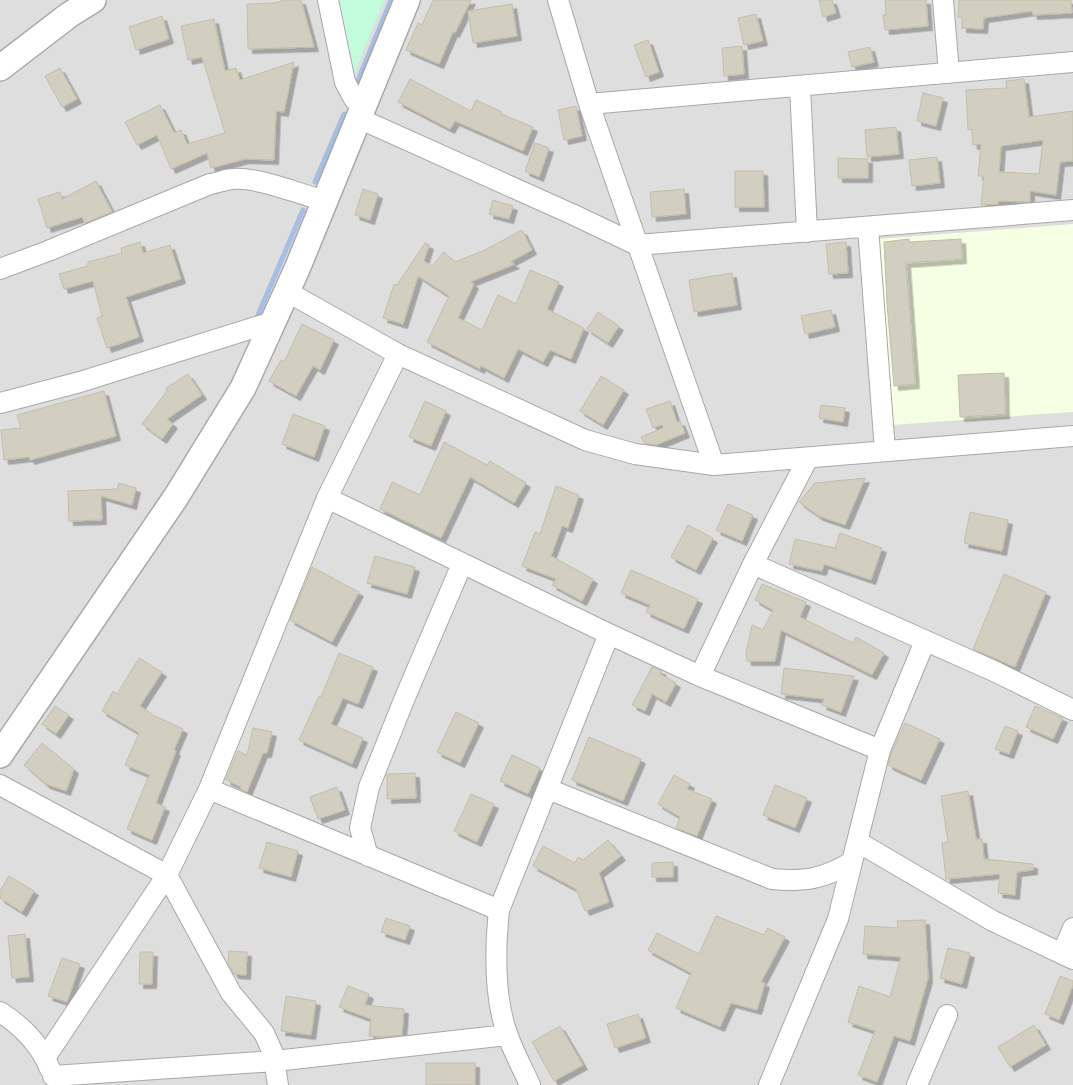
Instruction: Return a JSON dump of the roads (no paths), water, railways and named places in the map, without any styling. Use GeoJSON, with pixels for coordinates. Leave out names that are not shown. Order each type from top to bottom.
{"type":"FeatureCollection","features":[{"type":"Feature","properties":{"kind":"street"},"geometry":{"type":"LineString","coordinates":[[0,68],[69,15],[94,0]]}},
{"type":"Feature","properties":{"kind":"street"},"geometry":{"type":"LineString","coordinates":[[328,0],[345,82],[361,111],[637,245],[1073,210]]}},
{"type":"Feature","properties":{"kind":"street"},"geometry":{"type":"LineString","coordinates":[[0,755],[176,497],[243,388],[325,201],[407,0]]}},
{"type":"Feature","properties":{"kind":"street"},"geometry":{"type":"LineString","coordinates":[[558,0],[588,104],[714,465]]}},
{"type":"Feature","properties":{"kind":"street"},"geometry":{"type":"LineString","coordinates":[[943,0],[949,73]]}},
{"type":"Feature","properties":{"kind":"street"},"geometry":{"type":"LineString","coordinates":[[588,104],[1073,62]]}},
{"type":"Feature","properties":{"kind":"street"},"geometry":{"type":"LineString","coordinates":[[800,86],[807,232]]}},
{"type":"Feature","properties":{"kind":"street"},"geometry":{"type":"LineString","coordinates":[[0,269],[57,248],[210,184],[233,179],[263,184],[325,201]]}},
{"type":"Feature","properties":{"kind":"street"},"geometry":{"type":"LineString","coordinates":[[868,227],[885,451]]}},
{"type":"Feature","properties":{"kind":"street"},"geometry":{"type":"LineString","coordinates":[[286,291],[398,354],[586,440],[635,454],[714,465],[1073,436]]}},
{"type":"Feature","properties":{"kind":"street"},"geometry":{"type":"LineString","coordinates":[[0,403],[80,382],[272,322]]}},
{"type":"Feature","properties":{"kind":"street"},"geometry":{"type":"LineString","coordinates":[[45,1058],[167,875],[209,789],[327,498],[398,354]]}},
{"type":"Feature","properties":{"kind":"street"},"geometry":{"type":"LineString","coordinates":[[700,676],[753,564],[808,458]]}},
{"type":"Feature","properties":{"kind":"street"},"geometry":{"type":"LineString","coordinates":[[327,498],[700,676],[880,750]]}},
{"type":"Feature","properties":{"kind":"street"},"geometry":{"type":"LineString","coordinates":[[368,856],[360,828],[369,787],[406,694],[462,564]]}},
{"type":"Feature","properties":{"kind":"street"},"geometry":{"type":"LineString","coordinates":[[753,564],[996,672],[1073,710]]}},
{"type":"Feature","properties":{"kind":"street"},"geometry":{"type":"LineString","coordinates":[[530,1085],[507,1035],[500,1003],[496,941],[499,910],[609,634]]}},
{"type":"Feature","properties":{"kind":"street"},"geometry":{"type":"LineString","coordinates":[[769,1085],[838,919],[880,750],[925,641]]}},
{"type":"Feature","properties":{"kind":"street"},"geometry":{"type":"LineString","coordinates":[[0,785],[167,875],[231,993],[264,1034],[275,1061],[278,1085]]}},
{"type":"Feature","properties":{"kind":"street"},"geometry":{"type":"LineString","coordinates":[[209,789],[499,910]]}},
{"type":"Feature","properties":{"kind":"street"},"geometry":{"type":"LineString","coordinates":[[548,789],[772,879],[794,881],[816,878],[835,872],[852,862]]}},
{"type":"Feature","properties":{"kind":"street"},"geometry":{"type":"LineString","coordinates":[[858,842],[994,921],[1067,956],[1073,928]]}},
{"type":"Feature","properties":{"kind":"street"},"geometry":{"type":"LineString","coordinates":[[0,1012],[29,1035],[45,1058],[53,1081],[275,1061],[507,1035]]}},
{"type":"Feature","properties":{"kind":"street"},"geometry":{"type":"LineString","coordinates":[[917,1085],[947,1015]]}},
{"type":"Feature","properties":{"kind":"waterway"},"geometry":{"type":"LineString","coordinates":[[357,83],[391,0]]}},
{"type":"Feature","properties":{"kind":"waterway"},"geometry":{"type":"LineString","coordinates":[[315,182],[344,114]]}},
{"type":"Feature","properties":{"kind":"waterway"},"geometry":{"type":"LineString","coordinates":[[255,322],[303,210]]}}]}
